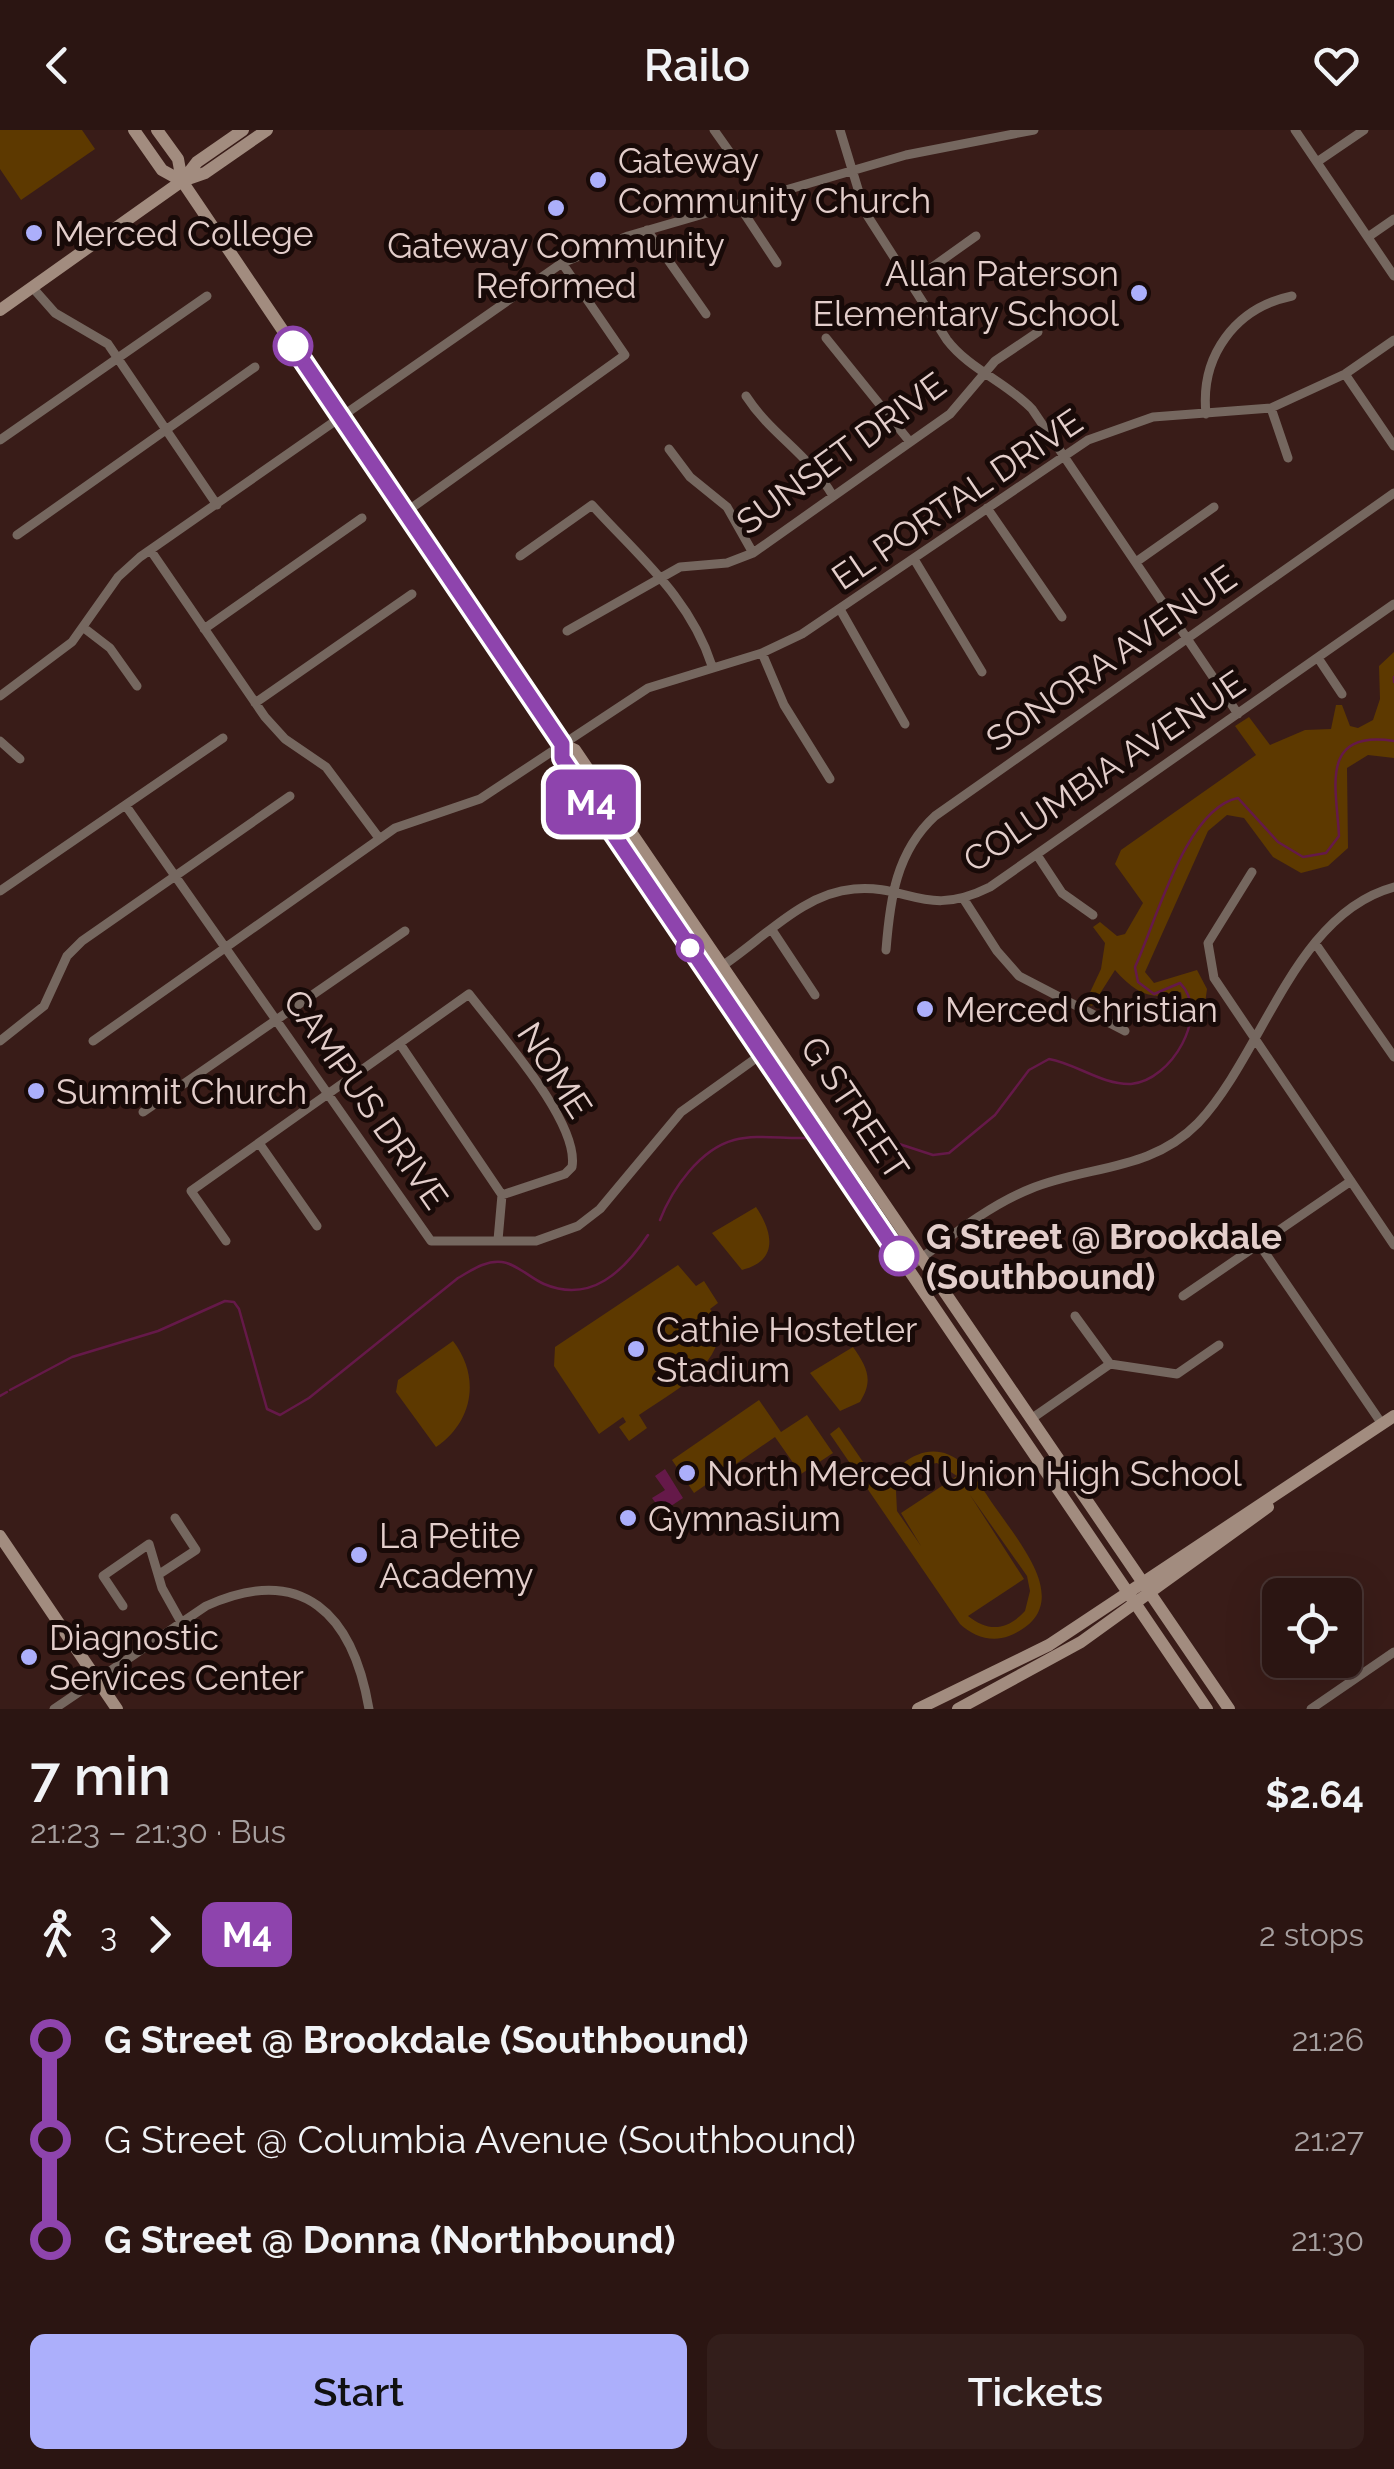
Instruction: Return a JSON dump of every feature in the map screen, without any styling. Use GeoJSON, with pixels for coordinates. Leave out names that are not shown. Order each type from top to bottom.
{"type":"FeatureCollection","features":[{"type":"Feature","properties":{"kind":"street","name":"G STREET"},"geometry":{"type":"LineString","coordinates":[[134,130],[162,170],[182,182]]}},
{"type":"Feature","properties":{"kind":"street","name":"G STREET"},"geometry":{"type":"LineString","coordinates":[[157,130],[178,159],[182,182],[562,744],[575,750],[1229,1709]]}},
{"type":"Feature","properties":{"kind":"street"},"geometry":{"type":"LineString","coordinates":[[182,182],[197,162],[243,130]]}},
{"type":"Feature","properties":{"kind":"street"},"geometry":{"type":"LineString","coordinates":[[0,310],[182,182],[205,173],[267,130]]}},
{"type":"Feature","properties":{"kind":"street"},"geometry":{"type":"LineString","coordinates":[[714,130],[741,168]]}},
{"type":"Feature","properties":{"kind":"street"},"geometry":{"type":"LineString","coordinates":[[840,130],[865,212],[953,348],[1024,400],[1238,714]]}},
{"type":"Feature","properties":{"kind":"street"},"geometry":{"type":"LineString","coordinates":[[0,696],[62,652],[84,628],[118,577],[151,551],[562,263],[647,230],[850,171],[990,135],[1034,130]]}},
{"type":"Feature","properties":{"kind":"street"},"geometry":{"type":"LineString","coordinates":[[1295,130],[1394,276]]}},
{"type":"Feature","properties":{"kind":"street"},"geometry":{"type":"LineString","coordinates":[[1316,162],[1364,130]]}},
{"type":"Feature","properties":{"kind":"street"},"geometry":{"type":"LineString","coordinates":[[738,204],[778,263]]}},
{"type":"Feature","properties":{"kind":"street"},"geometry":{"type":"LineString","coordinates":[[1368,237],[1394,220]]}},
{"type":"Feature","properties":{"kind":"street"},"geometry":{"type":"LineString","coordinates":[[647,230],[706,314]]}},
{"type":"Feature","properties":{"kind":"street"},"geometry":{"type":"LineString","coordinates":[[910,284],[976,236]]}},
{"type":"Feature","properties":{"kind":"street"},"geometry":{"type":"LineString","coordinates":[[406,512],[625,356],[562,263]]}},
{"type":"Feature","properties":{"kind":"street"},"geometry":{"type":"LineString","coordinates":[[32,287],[55,313],[100,338],[217,504]]}},
{"type":"Feature","properties":{"kind":"street"},"geometry":{"type":"LineString","coordinates":[[0,440],[207,296]]}},
{"type":"Feature","properties":{"kind":"street"},"geometry":{"type":"LineString","coordinates":[[1206,414],[1207,376],[1224,338],[1254,310],[1292,296]]}},
{"type":"Feature","properties":{"kind":"street","name":"SUNSET DRIVE"},"geometry":{"type":"LineString","coordinates":[[567,631],[680,567],[727,563],[753,553],[960,406],[985,372],[1038,332]]}},
{"type":"Feature","properties":{"kind":"street"},"geometry":{"type":"LineString","coordinates":[[826,338],[910,442]]}},
{"type":"Feature","properties":{"kind":"street","name":"EL PORTAL DRIVE"},"geometry":{"type":"LineString","coordinates":[[93,1042],[379,838],[411,819],[480,799],[648,688],[762,654],[841,610],[1063,454],[1138,420],[1271,408],[1344,374],[1394,340]]}},
{"type":"Feature","properties":{"kind":"street"},"geometry":{"type":"LineString","coordinates":[[17,535],[255,367]]}},
{"type":"Feature","properties":{"kind":"street"},"geometry":{"type":"LineString","coordinates":[[1344,374],[1394,446]]}},
{"type":"Feature","properties":{"kind":"street"},"geometry":{"type":"LineString","coordinates":[[746,396],[763,420],[801,450],[833,496]]}},
{"type":"Feature","properties":{"kind":"street"},"geometry":{"type":"LineString","coordinates":[[1271,408],[1288,458]]}},
{"type":"Feature","properties":{"kind":"street"},"geometry":{"type":"LineString","coordinates":[[669,449],[690,477],[726,507],[753,553]]}},
{"type":"Feature","properties":{"kind":"street","name":"SONORA AVENUE"},"geometry":{"type":"LineString","coordinates":[[886,950],[892,894],[906,850],[934,816],[1394,493]]}},
{"type":"Feature","properties":{"kind":"street"},"geometry":{"type":"LineString","coordinates":[[520,556],[592,505],[662,576],[698,633],[712,666]]}},
{"type":"Feature","properties":{"kind":"street"},"geometry":{"type":"LineString","coordinates":[[1136,562],[1214,506]]}},
{"type":"Feature","properties":{"kind":"street"},"geometry":{"type":"LineString","coordinates":[[987,508],[1062,617]]}},
{"type":"Feature","properties":{"kind":"street"},"geometry":{"type":"LineString","coordinates":[[204,628],[362,518]]}},
{"type":"Feature","properties":{"kind":"street"},"geometry":{"type":"LineString","coordinates":[[151,551],[256,703],[284,738],[326,766],[379,838]]}},
{"type":"Feature","properties":{"kind":"street"},"geometry":{"type":"LineString","coordinates":[[914,559],[982,672]]}},
{"type":"Feature","properties":{"kind":"street"},"geometry":{"type":"LineString","coordinates":[[256,703],[412,594]]}},
{"type":"Feature","properties":{"kind":"street","name":"COLUMBIA AVENUE"},"geometry":{"type":"LineString","coordinates":[[722,966],[812,902],[838,892],[856,888],[927,902],[962,898],[990,888],[1394,604]]}},
{"type":"Feature","properties":{"kind":"street"},"geometry":{"type":"LineString","coordinates":[[841,610],[905,724]]}},
{"type":"Feature","properties":{"kind":"street"},"geometry":{"type":"LineString","coordinates":[[84,628],[110,648],[137,686]]}},
{"type":"Feature","properties":{"kind":"street"},"geometry":{"type":"LineString","coordinates":[[762,654],[792,721],[830,779]]}},
{"type":"Feature","properties":{"kind":"street"},"geometry":{"type":"LineString","coordinates":[[1318,658],[1342,694]]}},
{"type":"Feature","properties":{"kind":"street"},"geometry":{"type":"LineString","coordinates":[[0,891],[224,738]]}},
{"type":"Feature","properties":{"kind":"street"},"geometry":{"type":"LineString","coordinates":[[0,741],[20,760]]}},
{"type":"Feature","properties":{"kind":"street","name":"G STREET"},"geometry":{"type":"LineString","coordinates":[[562,744],[562,758],[1208,1709]]}},
{"type":"Feature","properties":{"kind":"street"},"geometry":{"type":"LineString","coordinates":[[0,1041],[44,1006],[67,956],[82,942],[290,796]]}},
{"type":"Feature","properties":{"kind":"street","name":"CAMPUS DRIVE"},"geometry":{"type":"LineString","coordinates":[[126,806],[431,1240],[545,1240],[592,1217],[681,1112],[762,1054]]}},
{"type":"Feature","properties":{"kind":"street"},"geometry":{"type":"LineString","coordinates":[[1037,854],[1062,893],[1092,914]]}},
{"type":"Feature","properties":{"kind":"street"},"geometry":{"type":"LineString","coordinates":[[1252,872],[1208,943],[1214,978],[1394,1244]]}},
{"type":"Feature","properties":{"kind":"street"},"geometry":{"type":"LineString","coordinates":[[908,1268],[1028,1190],[1144,1160],[1163,1150],[1210,1109],[1315,943],[1345,910],[1372,893],[1394,887]]}},
{"type":"Feature","properties":{"kind":"street"},"geometry":{"type":"LineString","coordinates":[[962,898],[996,951],[1020,976],[1125,1031]]}},
{"type":"Feature","properties":{"kind":"street"},"geometry":{"type":"LineString","coordinates":[[772,930],[815,994]]}},
{"type":"Feature","properties":{"kind":"street"},"geometry":{"type":"LineString","coordinates":[[143,1112],[405,932]]}},
{"type":"Feature","properties":{"kind":"street"},"geometry":{"type":"LineString","coordinates":[[1315,943],[1394,1056]]}},
{"type":"Feature","properties":{"kind":"street","name":"NOME"},"geometry":{"type":"LineString","coordinates":[[400,1044],[469,994],[560,1120],[573,1149],[572,1167],[565,1174],[502,1196]]}},
{"type":"Feature","properties":{"kind":"street"},"geometry":{"type":"LineString","coordinates":[[226,1241],[191,1191],[400,1044],[502,1196],[498,1240]]}},
{"type":"Feature","properties":{"kind":"street"},"geometry":{"type":"LineString","coordinates":[[259,1143],[317,1226]]}},
{"type":"Feature","properties":{"kind":"street"},"geometry":{"type":"LineString","coordinates":[[1183,1296],[1351,1181]]}},
{"type":"Feature","properties":{"kind":"street"},"geometry":{"type":"LineString","coordinates":[[918,1709],[1020,1662],[1132,1598],[1249,1525],[1285,1492],[1388,1420],[1260,1244]]}},
{"type":"Feature","properties":{"kind":"street"},"geometry":{"type":"LineString","coordinates":[[1075,1316],[1110,1364]]}},
{"type":"Feature","properties":{"kind":"street"},"geometry":{"type":"LineString","coordinates":[[1016,1428],[1110,1364],[1178,1374],[1219,1345]]}},
{"type":"Feature","properties":{"kind":"street"},"geometry":{"type":"LineString","coordinates":[[161,1573],[196,1550],[174,1518]]}},
{"type":"Feature","properties":{"kind":"street"},"geometry":{"type":"LineString","coordinates":[[0,1536],[117,1709]]}},
{"type":"Feature","properties":{"kind":"street"},"geometry":{"type":"LineString","coordinates":[[123,1606],[103,1576],[149,1544],[161,1573],[162,1588],[181,1622]]}},
{"type":"Feature","properties":{"kind":"street"},"geometry":{"type":"LineString","coordinates":[[54,1709],[206,1606],[253,1589],[300,1596],[341,1625],[360,1662],[369,1709]]}},
{"type":"Feature","properties":{"kind":"street"},"geometry":{"type":"LineString","coordinates":[[958,1709],[1054,1659],[1132,1598]]}},
{"type":"Feature","properties":{"kind":"street"},"geometry":{"type":"LineString","coordinates":[[1311,1709],[1394,1652]]}},
{"type":"Feature","properties":{"kind":"street"},"geometry":{"type":"LineString","coordinates":[[990,1695],[992,1685],[1015,1671],[1020,1662]]}},
{"type":"Feature","properties":{"kind":"shaded area"},"geometry":{"type":"Polygon","coordinates":[[[0,130],[82,130],[95,149],[21,200],[0,169],[0,130]]]}},
{"type":"Feature","properties":{"kind":"shaded area"},"geometry":{"type":"Polygon","coordinates":[[[1394,652],[1394,758],[1368,755],[1347,768],[1348,848],[1328,866],[1301,873],[1273,857],[1244,818],[1227,815],[1208,831],[1145,972],[1154,983],[1197,970],[1207,989],[1202,1025],[1185,1021],[1181,992],[1161,996],[1145,993],[1115,970],[1092,1006],[1085,1003],[1101,969],[1105,943],[1093,927],[1100,922],[1117,936],[1125,934],[1143,903],[1115,864],[1121,850],[1256,755],[1235,726],[1249,717],[1270,745],[1305,730],[1331,729],[1336,705],[1342,705],[1350,726],[1358,728],[1373,720],[1380,699],[1379,666],[1394,652]]]}},
{"type":"Feature","properties":{"kind":"shaded area"},"geometry":{"type":"Polygon","coordinates":[[[756,1207],[769,1236],[767,1253],[754,1266],[742,1270],[712,1233],[756,1207]]]}},
{"type":"Feature","properties":{"kind":"shaded area","name":"Cathie Hostetler Stadium"},"geometry":{"type":"Polygon","coordinates":[[[678,1265],[696,1286],[704,1281],[718,1303],[710,1309],[722,1324],[712,1355],[680,1388],[639,1415],[647,1428],[629,1441],[619,1427],[626,1422],[623,1417],[599,1434],[554,1366],[555,1347],[678,1265]]]}},
{"type":"Feature","properties":{"kind":"shaded area"},"geometry":{"type":"Polygon","coordinates":[[[453,1341],[467,1369],[469,1398],[458,1425],[436,1447],[396,1392],[398,1380],[453,1341]]]}},
{"type":"Feature","properties":{"kind":"shaded area"},"geometry":{"type":"Polygon","coordinates":[[[853,1347],[865,1367],[867,1387],[860,1402],[840,1411],[810,1373],[853,1347]]]}},
{"type":"Feature","properties":{"kind":"shaded area"},"geometry":{"type":"Polygon","coordinates":[[[759,1400],[781,1432],[807,1415],[833,1453],[801,1474],[775,1437],[694,1493],[672,1460],[759,1400]]]}},
{"type":"Feature","properties":{"kind":"shaded area"},"geometry":{"type":"Polygon","coordinates":[[[839,1427],[883,1491],[897,1470],[916,1455],[939,1452],[963,1464],[1021,1544],[1039,1578],[1039,1611],[1029,1624],[996,1639],[976,1635],[960,1624],[830,1434],[839,1427]],[[937,1463],[914,1467],[896,1491],[897,1511],[921,1546],[901,1513],[957,1476],[937,1463]],[[970,1495],[1024,1579],[968,1616],[990,1627],[1004,1626],[1025,1611],[1030,1591],[1027,1576],[970,1495]]]}},
{"type":"Feature","properties":{"kind":"shaded area"},"geometry":{"type":"Polygon","coordinates":[[[665,1469],[683,1498],[662,1512],[652,1498],[665,1490],[655,1476],[665,1469]]]}},
{"type":"Feature","properties":{"kind":"waterway"},"geometry":{"type":"LineString","coordinates":[[1394,677],[1394,682]]}},
{"type":"Feature","properties":{"kind":"waterway"},"geometry":{"type":"LineString","coordinates":[[857,1139],[881,1144],[890,1141],[933,1155],[949,1153],[995,1115],[1029,1070],[1049,1059],[1120,1083],[1146,1080],[1160,1071],[1172,1059],[1189,1028],[1188,996],[1180,983],[1154,994],[1138,982],[1135,967],[1175,869],[1203,822],[1220,806],[1238,798],[1278,842],[1303,857],[1326,853],[1339,836],[1335,783],[1343,754],[1353,744],[1394,741]]}},
{"type":"Feature","properties":{"kind":"waterway"},"geometry":{"type":"LineString","coordinates":[[660,1220],[689,1172],[722,1145],[752,1137],[806,1138]]}},
{"type":"Feature","properties":{"kind":"waterway"},"geometry":{"type":"LineString","coordinates":[[10,1390],[72,1357],[158,1331],[225,1301],[234,1302],[239,1309],[267,1409],[280,1415],[309,1398],[458,1278],[479,1266],[508,1263],[544,1284],[577,1290],[591,1287],[617,1272],[648,1235]]}},
{"type":"Feature","properties":{"kind":"waterway"},"geometry":{"type":"LineString","coordinates":[[0,1396],[7,1392]]}},
{"type":"Feature","properties":{"kind":"bus line","name":"M4"},"geometry":{"type":"LineString","coordinates":[[293,346],[562,744],[562,758],[899,1256]]}},
{"type":"Feature","properties":{"kind":"place","name":"Gateway Community Church"},"geometry":{"type":"Point","coordinates":[598,180]}},
{"type":"Feature","properties":{"kind":"place","name":"Gateway Community Reformed"},"geometry":{"type":"Point","coordinates":[556,208]}},
{"type":"Feature","properties":{"kind":"place","name":"Merced College"},"geometry":{"type":"Point","coordinates":[34,233]}},
{"type":"Feature","properties":{"kind":"place","name":"Allan Paterson Elementary School"},"geometry":{"type":"Point","coordinates":[1139,293]}},
{"type":"Feature","properties":{"kind":"place","name":"Merced Christian"},"geometry":{"type":"Point","coordinates":[925,1009]}},
{"type":"Feature","properties":{"kind":"place","name":"Summit Church"},"geometry":{"type":"Point","coordinates":[36,1091]}},
{"type":"Feature","properties":{"kind":"place","name":"G Street @ Brookdale (Southbound)"},"geometry":{"type":"Point","coordinates":[899,1256]}},
{"type":"Feature","properties":{"kind":"place","name":"Cathie Hostetler Stadium"},"geometry":{"type":"Point","coordinates":[636,1349]}},
{"type":"Feature","properties":{"kind":"place","name":"North Merced Union High School"},"geometry":{"type":"Point","coordinates":[687,1473]}},
{"type":"Feature","properties":{"kind":"place","name":"Gymnasium"},"geometry":{"type":"Point","coordinates":[628,1518]}},
{"type":"Feature","properties":{"kind":"place","name":"La Petite Academy"},"geometry":{"type":"Point","coordinates":[359,1555]}},
{"type":"Feature","properties":{"kind":"place","name":"Diagnostic Services Center"},"geometry":{"type":"Point","coordinates":[29,1657]}}]}
